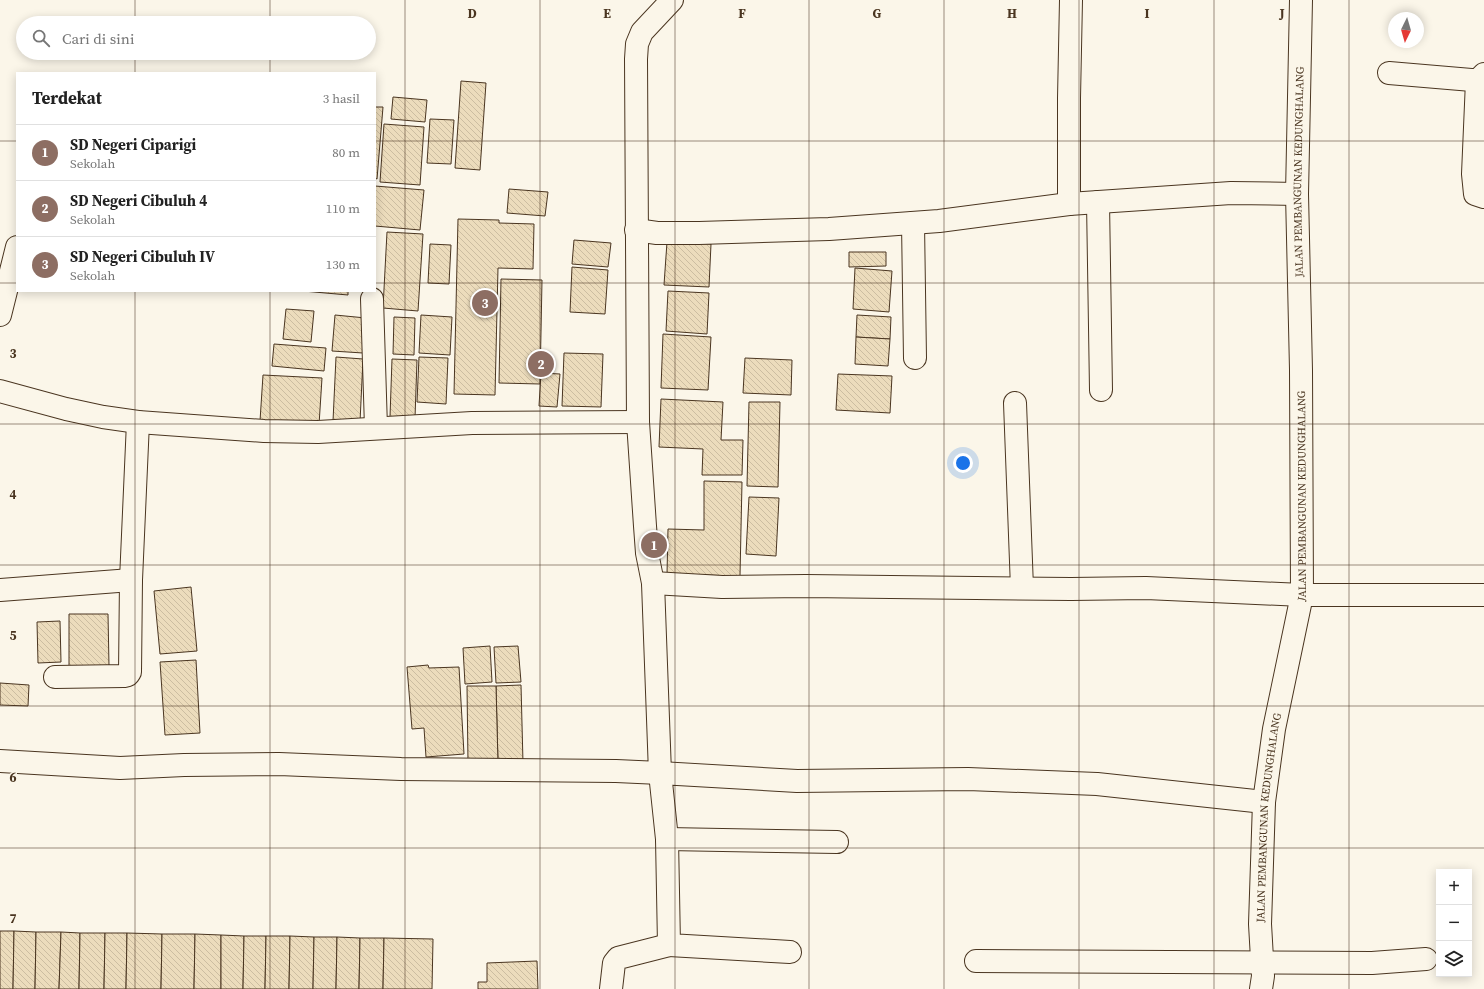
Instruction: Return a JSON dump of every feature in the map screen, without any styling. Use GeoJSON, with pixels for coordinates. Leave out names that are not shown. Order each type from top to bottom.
{"type":"FeatureCollection","features":[{"type":"Feature","properties":{"kind":"street"},"geometry":{"type":"LineString","coordinates":[[669,945],[667,839],[660,773],[653,583],[645,526],[638,422],[635,143],[637,44],[642,32],[672,0]]}},
{"type":"Feature","properties":{"kind":"street"},"geometry":{"type":"LineString","coordinates":[[1069,204],[1071,0]]}},
{"type":"Feature","properties":{"kind":"street","name":"JALAN PEMBANGUNAN KEDUNGHALANG"},"geometry":{"type":"LineString","coordinates":[[1261,989],[1263,976],[1260,924],[1264,802],[1274,729],[1302,595],[1298,194],[1301,0]]}},
{"type":"Feature","properties":{"kind":"street"},"geometry":{"type":"LineString","coordinates":[[1389,73],[1482,78],[1474,185],[1475,194],[1484,197]]}},
{"type":"Feature","properties":{"kind":"street"},"geometry":{"type":"LineString","coordinates":[[636,230],[657,233],[699,233],[829,229],[939,221],[1069,204],[1231,194],[1298,194]]}},
{"type":"Feature","properties":{"kind":"street"},"geometry":{"type":"LineString","coordinates":[[1098,202],[1101,390]]}},
{"type":"Feature","properties":{"kind":"street"},"geometry":{"type":"LineString","coordinates":[[913,223],[915,358]]}},
{"type":"Feature","properties":{"kind":"street"},"geometry":{"type":"LineString","coordinates":[[0,315],[16,250]]}},
{"type":"Feature","properties":{"kind":"street"},"geometry":{"type":"LineString","coordinates":[[372,299],[376,428]]}},
{"type":"Feature","properties":{"kind":"street"},"geometry":{"type":"LineString","coordinates":[[0,391],[66,409],[103,417],[138,422],[264,431],[318,432],[472,423],[638,422]]}},
{"type":"Feature","properties":{"kind":"street"},"geometry":{"type":"LineString","coordinates":[[1015,403],[1022,588]]}},
{"type":"Feature","properties":{"kind":"street"},"geometry":{"type":"LineString","coordinates":[[54,677],[124,676],[128,675],[130,672],[131,580],[138,422]]}},
{"type":"Feature","properties":{"kind":"street"},"geometry":{"type":"LineString","coordinates":[[0,590],[131,580]]}},
{"type":"Feature","properties":{"kind":"street"},"geometry":{"type":"LineString","coordinates":[[653,583],[722,587],[1146,588],[1302,595],[1484,595]]}},
{"type":"Feature","properties":{"kind":"street"},"geometry":{"type":"LineString","coordinates":[[0,761],[120,768],[184,765],[279,764],[401,769],[616,771],[797,780],[968,779],[1097,784],[1264,802]]}},
{"type":"Feature","properties":{"kind":"street"},"geometry":{"type":"LineString","coordinates":[[667,839],[836,842]]}},
{"type":"Feature","properties":{"kind":"street"},"geometry":{"type":"LineString","coordinates":[[611,989],[614,963],[618,958],[669,945],[790,952]]}},
{"type":"Feature","properties":{"kind":"street"},"geometry":{"type":"LineString","coordinates":[[976,962],[1372,963],[1426,959]]}},
{"type":"Feature","properties":{"kind":"building"},"geometry":{"type":"Polygon","coordinates":[[[461,81],[486,83],[480,170],[455,168],[461,81]]]}},
{"type":"Feature","properties":{"kind":"building"},"geometry":{"type":"Polygon","coordinates":[[[393,97],[427,100],[425,122],[391,119],[393,97]]]}},
{"type":"Feature","properties":{"kind":"building"},"geometry":{"type":"Polygon","coordinates":[[[376,107],[383,107],[377,179],[376,107]]]}},
{"type":"Feature","properties":{"kind":"building"},"geometry":{"type":"Polygon","coordinates":[[[430,119],[454,120],[451,164],[427,163],[430,119]]]}},
{"type":"Feature","properties":{"kind":"building"},"geometry":{"type":"Polygon","coordinates":[[[384,124],[424,127],[420,185],[380,182],[384,124]]]}},
{"type":"Feature","properties":{"kind":"building"},"geometry":{"type":"Polygon","coordinates":[[[376,186],[424,190],[420,230],[376,226],[376,186]]]}},
{"type":"Feature","properties":{"kind":"building"},"geometry":{"type":"Polygon","coordinates":[[[509,189],[548,192],[545,216],[507,213],[509,189]]]}},
{"type":"Feature","properties":{"kind":"building"},"geometry":{"type":"Polygon","coordinates":[[[458,219],[499,220],[499,223],[534,224],[533,269],[498,268],[495,395],[454,394],[458,219]]]}},
{"type":"Feature","properties":{"kind":"building"},"geometry":{"type":"Polygon","coordinates":[[[387,232],[423,234],[418,311],[383,308],[387,232]]]}},
{"type":"Feature","properties":{"kind":"building"},"geometry":{"type":"Polygon","coordinates":[[[574,240],[611,243],[608,267],[572,264],[574,240]]]}},
{"type":"Feature","properties":{"kind":"building"},"geometry":{"type":"Polygon","coordinates":[[[667,242],[711,244],[709,287],[664,285],[667,242]]]}},
{"type":"Feature","properties":{"kind":"building"},"geometry":{"type":"Polygon","coordinates":[[[430,244],[451,245],[449,284],[428,283],[430,244]]]}},
{"type":"Feature","properties":{"kind":"building"},"geometry":{"type":"Polygon","coordinates":[[[849,252],[886,252],[886,266],[849,267],[849,252]]]}},
{"type":"Feature","properties":{"kind":"building"},"geometry":{"type":"Polygon","coordinates":[[[572,267],[608,270],[605,314],[570,312],[572,267]]]}},
{"type":"Feature","properties":{"kind":"building"},"geometry":{"type":"Polygon","coordinates":[[[855,268],[892,271],[889,312],[853,309],[855,268]]]}},
{"type":"Feature","properties":{"kind":"building"},"geometry":{"type":"Polygon","coordinates":[[[501,279],[542,280],[540,384],[499,383],[501,279]]]}},
{"type":"Feature","properties":{"kind":"building"},"geometry":{"type":"Polygon","coordinates":[[[668,291],[709,293],[707,334],[666,331],[668,291]]]}},
{"type":"Feature","properties":{"kind":"building"},"geometry":{"type":"Polygon","coordinates":[[[314,292],[348,292],[348,295],[314,292]]]}},
{"type":"Feature","properties":{"kind":"building"},"geometry":{"type":"Polygon","coordinates":[[[286,309],[314,311],[311,342],[283,339],[286,309]]]}},
{"type":"Feature","properties":{"kind":"building"},"geometry":{"type":"Polygon","coordinates":[[[335,315],[366,318],[363,353],[332,351],[335,315]]]}},
{"type":"Feature","properties":{"kind":"building"},"geometry":{"type":"Polygon","coordinates":[[[421,315],[452,317],[450,355],[419,353],[421,315]]]}},
{"type":"Feature","properties":{"kind":"building"},"geometry":{"type":"Polygon","coordinates":[[[857,315],[891,317],[890,339],[856,337],[857,315]]]}},
{"type":"Feature","properties":{"kind":"building"},"geometry":{"type":"Polygon","coordinates":[[[394,317],[415,318],[414,355],[393,354],[394,317]]]}},
{"type":"Feature","properties":{"kind":"building"},"geometry":{"type":"Polygon","coordinates":[[[663,334],[711,337],[708,390],[661,388],[663,334]]]}},
{"type":"Feature","properties":{"kind":"building"},"geometry":{"type":"Polygon","coordinates":[[[856,337],[890,339],[888,366],[855,364],[856,337]]]}},
{"type":"Feature","properties":{"kind":"building"},"geometry":{"type":"Polygon","coordinates":[[[274,344],[326,348],[324,371],[272,366],[274,344]]]}},
{"type":"Feature","properties":{"kind":"building"},"geometry":{"type":"Polygon","coordinates":[[[564,353],[603,354],[601,407],[562,406],[564,353]]]}},
{"type":"Feature","properties":{"kind":"building"},"geometry":{"type":"Polygon","coordinates":[[[336,357],[363,359],[360,422],[333,421],[336,357]]]}},
{"type":"Feature","properties":{"kind":"building"},"geometry":{"type":"Polygon","coordinates":[[[419,357],[448,358],[446,404],[417,402],[419,357]]]}},
{"type":"Feature","properties":{"kind":"building"},"geometry":{"type":"Polygon","coordinates":[[[745,358],[792,360],[791,395],[743,393],[745,358]]]}},
{"type":"Feature","properties":{"kind":"building"},"geometry":{"type":"Polygon","coordinates":[[[392,359],[417,360],[415,418],[390,417],[392,359]]]}},
{"type":"Feature","properties":{"kind":"building"},"geometry":{"type":"Polygon","coordinates":[[[541,373],[560,374],[557,407],[539,406],[541,373]]]}},
{"type":"Feature","properties":{"kind":"building"},"geometry":{"type":"Polygon","coordinates":[[[838,374],[892,376],[890,413],[836,410],[838,374]]]}},
{"type":"Feature","properties":{"kind":"building"},"geometry":{"type":"Polygon","coordinates":[[[263,375],[322,378],[319,425],[260,421],[263,375]]]}},
{"type":"Feature","properties":{"kind":"building"},"geometry":{"type":"Polygon","coordinates":[[[661,399],[723,402],[721,440],[743,440],[742,475],[702,475],[703,449],[659,447],[661,399]]]}},
{"type":"Feature","properties":{"kind":"building"},"geometry":{"type":"Polygon","coordinates":[[[749,402],[780,402],[778,487],[747,486],[749,402]]]}},
{"type":"Feature","properties":{"kind":"building"},"geometry":{"type":"Polygon","coordinates":[[[704,481],[742,482],[740,576],[667,574],[668,529],[704,530],[704,481]]]}},
{"type":"Feature","properties":{"kind":"building"},"geometry":{"type":"Polygon","coordinates":[[[749,497],[779,498],[776,556],[746,554],[749,497]]]}},
{"type":"Feature","properties":{"kind":"building"},"geometry":{"type":"Polygon","coordinates":[[[191,587],[197,651],[160,654],[154,591],[191,587]]]}},
{"type":"Feature","properties":{"kind":"building"},"geometry":{"type":"Polygon","coordinates":[[[69,614],[108,614],[109,666],[69,667],[69,614]]]}},
{"type":"Feature","properties":{"kind":"building"},"geometry":{"type":"Polygon","coordinates":[[[60,621],[61,662],[38,663],[37,622],[60,621]]]}},
{"type":"Feature","properties":{"kind":"building"},"geometry":{"type":"Polygon","coordinates":[[[490,646],[492,682],[465,684],[463,648],[490,646]]]}},
{"type":"Feature","properties":{"kind":"building"},"geometry":{"type":"Polygon","coordinates":[[[518,646],[521,682],[496,683],[494,647],[518,646]]]}},
{"type":"Feature","properties":{"kind":"building"},"geometry":{"type":"Polygon","coordinates":[[[196,660],[200,733],[165,735],[160,662],[196,660]]]}},
{"type":"Feature","properties":{"kind":"building"},"geometry":{"type":"Polygon","coordinates":[[[428,665],[429,668],[459,667],[464,754],[426,757],[424,728],[412,729],[407,667],[428,665]]]}},
{"type":"Feature","properties":{"kind":"building"},"geometry":{"type":"Polygon","coordinates":[[[0,683],[29,685],[28,706],[0,705],[0,683]]]}},
{"type":"Feature","properties":{"kind":"building"},"geometry":{"type":"Polygon","coordinates":[[[521,685],[523,763],[498,763],[496,686],[521,685]]]}},
{"type":"Feature","properties":{"kind":"building"},"geometry":{"type":"Polygon","coordinates":[[[467,686],[496,686],[498,763],[468,763],[467,686]]]}},
{"type":"Feature","properties":{"kind":"building"},"geometry":{"type":"Polygon","coordinates":[[[0,931],[14,931],[13,989],[0,989],[0,931]]]}},
{"type":"Feature","properties":{"kind":"building"},"geometry":{"type":"Polygon","coordinates":[[[14,931],[36,932],[35,989],[13,989],[14,931]]]}},
{"type":"Feature","properties":{"kind":"building"},"geometry":{"type":"Polygon","coordinates":[[[36,932],[61,932],[59,989],[35,989],[36,932]]]}},
{"type":"Feature","properties":{"kind":"building"},"geometry":{"type":"Polygon","coordinates":[[[61,932],[80,933],[79,989],[59,989],[61,932]]]}},
{"type":"Feature","properties":{"kind":"building"},"geometry":{"type":"Polygon","coordinates":[[[80,933],[105,933],[104,989],[79,989],[80,933]]]}},
{"type":"Feature","properties":{"kind":"building"},"geometry":{"type":"Polygon","coordinates":[[[105,933],[127,933],[126,989],[104,989],[105,933]]]}},
{"type":"Feature","properties":{"kind":"building"},"geometry":{"type":"Polygon","coordinates":[[[127,933],[162,934],[161,989],[126,989],[127,933]]]}},
{"type":"Feature","properties":{"kind":"building"},"geometry":{"type":"Polygon","coordinates":[[[162,934],[195,934],[194,989],[161,989],[162,934]]]}},
{"type":"Feature","properties":{"kind":"building"},"geometry":{"type":"Polygon","coordinates":[[[195,934],[221,935],[221,989],[194,989],[195,934]]]}},
{"type":"Feature","properties":{"kind":"building"},"geometry":{"type":"Polygon","coordinates":[[[221,935],[244,936],[243,989],[221,989],[221,935]]]}},
{"type":"Feature","properties":{"kind":"building"},"geometry":{"type":"Polygon","coordinates":[[[244,936],[266,936],[265,989],[243,989],[244,936]]]}},
{"type":"Feature","properties":{"kind":"building"},"geometry":{"type":"Polygon","coordinates":[[[266,936],[290,936],[289,989],[265,989],[266,936]]]}},
{"type":"Feature","properties":{"kind":"building"},"geometry":{"type":"Polygon","coordinates":[[[290,936],[314,937],[313,989],[289,989],[290,936]]]}},
{"type":"Feature","properties":{"kind":"building"},"geometry":{"type":"Polygon","coordinates":[[[314,937],[337,937],[336,989],[313,989],[314,937]]]}},
{"type":"Feature","properties":{"kind":"building"},"geometry":{"type":"Polygon","coordinates":[[[337,937],[360,938],[359,989],[336,989],[337,937]]]}},
{"type":"Feature","properties":{"kind":"building"},"geometry":{"type":"Polygon","coordinates":[[[360,938],[384,938],[383,989],[359,989],[360,938]]]}},
{"type":"Feature","properties":{"kind":"building"},"geometry":{"type":"Polygon","coordinates":[[[384,938],[433,939],[432,989],[383,989],[384,938]]]}},
{"type":"Feature","properties":{"kind":"building"},"geometry":{"type":"Polygon","coordinates":[[[537,961],[538,989],[478,989],[478,982],[487,982],[487,963],[537,961]]]}},
{"type":"Feature","properties":{"kind":"place","name":"SD Negeri Cibuluh IV"},"geometry":{"type":"Point","coordinates":[485,303]}},
{"type":"Feature","properties":{"kind":"place","name":"SD Negeri Cibuluh 4"},"geometry":{"type":"Point","coordinates":[541,364]}},
{"type":"Feature","properties":{"kind":"place","name":"SD Negeri Ciparigi"},"geometry":{"type":"Point","coordinates":[654,545]}}]}
